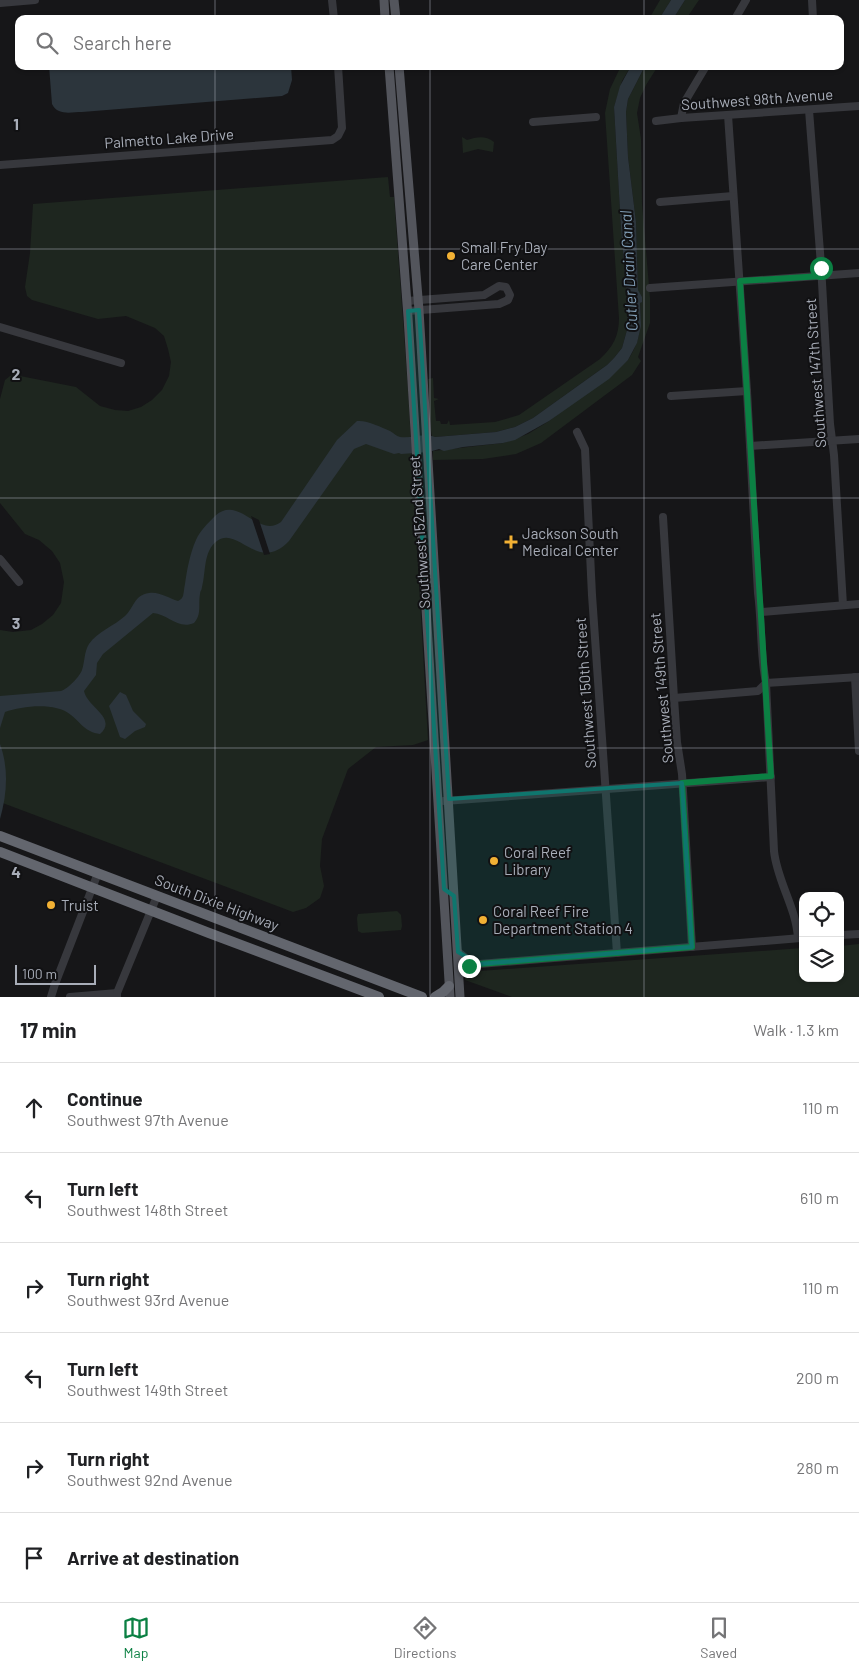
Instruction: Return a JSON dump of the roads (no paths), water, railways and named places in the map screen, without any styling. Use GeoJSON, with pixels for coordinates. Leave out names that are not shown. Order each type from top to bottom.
{"type":"FeatureCollection","features":[{"type":"Feature","properties":{"kind":"highway","name":"South Dixie Highway"},"geometry":{"type":"LineString","coordinates":[[0,836],[422,997]]}},
{"type":"Feature","properties":{"kind":"highway","name":"South Dixie Highway"},"geometry":{"type":"LineString","coordinates":[[0,852],[379,997]]}},
{"type":"Feature","properties":{"kind":"highway"},"geometry":{"type":"LineString","coordinates":[[435,997],[442,994],[449,986]]}},
{"type":"Feature","properties":{"kind":"main road"},"geometry":{"type":"LineString","coordinates":[[384,0],[385,15]]}},
{"type":"Feature","properties":{"kind":"main road"},"geometry":{"type":"LineString","coordinates":[[394,0],[396,15]]}},
{"type":"Feature","properties":{"kind":"main road","name":"Southwest 152nd Street"},"geometry":{"type":"LineString","coordinates":[[389,70],[408,311],[450,997]]}},
{"type":"Feature","properties":{"kind":"main road","name":"Southwest 152nd Street"},"geometry":{"type":"LineString","coordinates":[[399,70],[419,310],[460,970],[460,997]]}},
{"type":"Feature","properties":{"kind":"main road"},"geometry":{"type":"LineString","coordinates":[[444,889],[450,894],[454,894]]}},
{"type":"Feature","properties":{"kind":"street"},"geometry":{"type":"LineString","coordinates":[[0,3],[35,0]]}},
{"type":"Feature","properties":{"kind":"street"},"geometry":{"type":"LineString","coordinates":[[332,0],[334,15]]}},
{"type":"Feature","properties":{"kind":"street"},"geometry":{"type":"LineString","coordinates":[[737,15],[746,0]]}},
{"type":"Feature","properties":{"kind":"street"},"geometry":{"type":"LineString","coordinates":[[812,0],[813,15]]}},
{"type":"Feature","properties":{"kind":"street","name":"Palmetto Lake Drive"},"geometry":{"type":"LineString","coordinates":[[0,165],[330,141],[338,136],[342,124],[338,70]]}},
{"type":"Feature","properties":{"kind":"street"},"geometry":{"type":"LineString","coordinates":[[681,118],[684,103],[704,70]]}},
{"type":"Feature","properties":{"kind":"street","name":"Southwest 98th Avenue"},"geometry":{"type":"LineString","coordinates":[[656,121],[859,106]]}},
{"type":"Feature","properties":{"kind":"street","name":"Southwest 147th Street"},"geometry":{"type":"LineString","coordinates":[[809,110],[822,276],[843,605]]}},
{"type":"Feature","properties":{"kind":"street"},"geometry":{"type":"LineString","coordinates":[[728,115],[747,391],[758,593],[766,683],[775,862],[800,937]]}},
{"type":"Feature","properties":{"kind":"street"},"geometry":{"type":"LineString","coordinates":[[532,122],[596,117]]}},
{"type":"Feature","properties":{"kind":"street"},"geometry":{"type":"LineString","coordinates":[[660,202],[733,196]]}},
{"type":"Feature","properties":{"kind":"street"},"geometry":{"type":"LineString","coordinates":[[650,288],[859,273]]}},
{"type":"Feature","properties":{"kind":"street"},"geometry":{"type":"LineString","coordinates":[[407,301],[484,296],[499,286],[506,288],[510,295],[508,300],[499,304],[408,311]]}},
{"type":"Feature","properties":{"kind":"street"},"geometry":{"type":"LineString","coordinates":[[0,327],[121,362]]}},
{"type":"Feature","properties":{"kind":"street"},"geometry":{"type":"LineString","coordinates":[[671,396],[747,391]]}},
{"type":"Feature","properties":{"kind":"street","name":"Southwest 150th Street"},"geometry":{"type":"LineString","coordinates":[[577,432],[584,448],[617,953]]}},
{"type":"Feature","properties":{"kind":"street"},"geometry":{"type":"LineString","coordinates":[[750,446],[859,438]]}},
{"type":"Feature","properties":{"kind":"street","name":"Southwest 149th Street"},"geometry":{"type":"LineString","coordinates":[[663,517],[692,947]]}},
{"type":"Feature","properties":{"kind":"street"},"geometry":{"type":"LineString","coordinates":[[0,559],[19,582]]}},
{"type":"Feature","properties":{"kind":"street"},"geometry":{"type":"LineString","coordinates":[[761,612],[859,604]]}},
{"type":"Feature","properties":{"kind":"street"},"geometry":{"type":"LineString","coordinates":[[674,698],[758,691],[766,683],[857,677],[859,751]]}},
{"type":"Feature","properties":{"kind":"street"},"geometry":{"type":"LineString","coordinates":[[438,802],[449,799],[771,776]]}},
{"type":"Feature","properties":{"kind":"street"},"geometry":{"type":"LineString","coordinates":[[51,997],[98,873]]}},
{"type":"Feature","properties":{"kind":"street"},"geometry":{"type":"LineString","coordinates":[[70,997],[117,995],[157,896]]}},
{"type":"Feature","properties":{"kind":"street"},"geometry":{"type":"LineString","coordinates":[[844,935],[859,934]]}},
{"type":"Feature","properties":{"kind":"street"},"geometry":{"type":"LineString","coordinates":[[460,970],[479,964],[799,938]]}},
{"type":"Feature","properties":{"kind":"street"},"geometry":{"type":"LineString","coordinates":[[289,962],[295,948]]}},
{"type":"Feature","properties":{"kind":"street"},"geometry":{"type":"LineString","coordinates":[[458,952],[466,959],[479,964]]}},
{"type":"Feature","properties":{"kind":"water"},"geometry":{"type":"Polygon","coordinates":[[[671,0],[685,0],[676,15],[662,15],[671,0]]]}},
{"type":"Feature","properties":{"kind":"water"},"geometry":{"type":"Polygon","coordinates":[[[49,70],[291,70],[292,80],[288,93],[282,96],[82,112],[61,112],[52,104],[49,70]]]}},
{"type":"Feature","properties":{"kind":"water","name":"Cutler Drain Canal"},"geometry":{"type":"Polygon","coordinates":[[[629,70],[643,70],[628,99],[626,112],[628,157],[636,222],[638,290],[642,297],[642,302],[640,303],[641,326],[637,343],[628,360],[609,379],[549,421],[515,440],[444,451],[439,449],[429,452],[401,454],[394,454],[366,444],[354,449],[289,541],[278,550],[268,553],[258,551],[233,539],[225,538],[212,545],[207,556],[200,594],[199,613],[194,623],[183,625],[153,613],[103,654],[97,663],[96,675],[84,691],[86,697],[100,712],[106,723],[105,728],[100,734],[87,729],[64,711],[39,706],[5,712],[0,728],[0,696],[61,691],[67,688],[81,673],[86,650],[92,640],[125,616],[140,596],[152,593],[178,601],[181,599],[197,537],[215,516],[224,511],[232,510],[264,525],[273,526],[281,522],[337,440],[357,421],[374,424],[399,437],[427,435],[435,437],[496,432],[515,427],[533,418],[614,358],[622,348],[627,330],[628,309],[614,107],[620,86],[629,70]]]}},
{"type":"Feature","properties":{"kind":"water"},"geometry":{"type":"Polygon","coordinates":[[[120,692],[126,695],[133,711],[146,724],[145,727],[135,731],[125,739],[120,737],[109,706],[120,692]]]}},
{"type":"Feature","properties":{"kind":"water"},"geometry":{"type":"Polygon","coordinates":[[[0,744],[5,763],[6,782],[0,819],[0,744]]]}},
{"type":"Feature","properties":{"kind":"place","name":"Small Fry Day Care Center"},"geometry":{"type":"Point","coordinates":[451,256]}},
{"type":"Feature","properties":{"kind":"place","name":"Jackson South Medical Center"},"geometry":{"type":"Point","coordinates":[511,542]}},
{"type":"Feature","properties":{"kind":"place","name":"Coral Reef Library"},"geometry":{"type":"Point","coordinates":[494,861]}},
{"type":"Feature","properties":{"kind":"place","name":"Truist"},"geometry":{"type":"Point","coordinates":[51,905]}},
{"type":"Feature","properties":{"kind":"place","name":"Coral Reef Fire Department Station 4"},"geometry":{"type":"Point","coordinates":[483,920]}}]}
